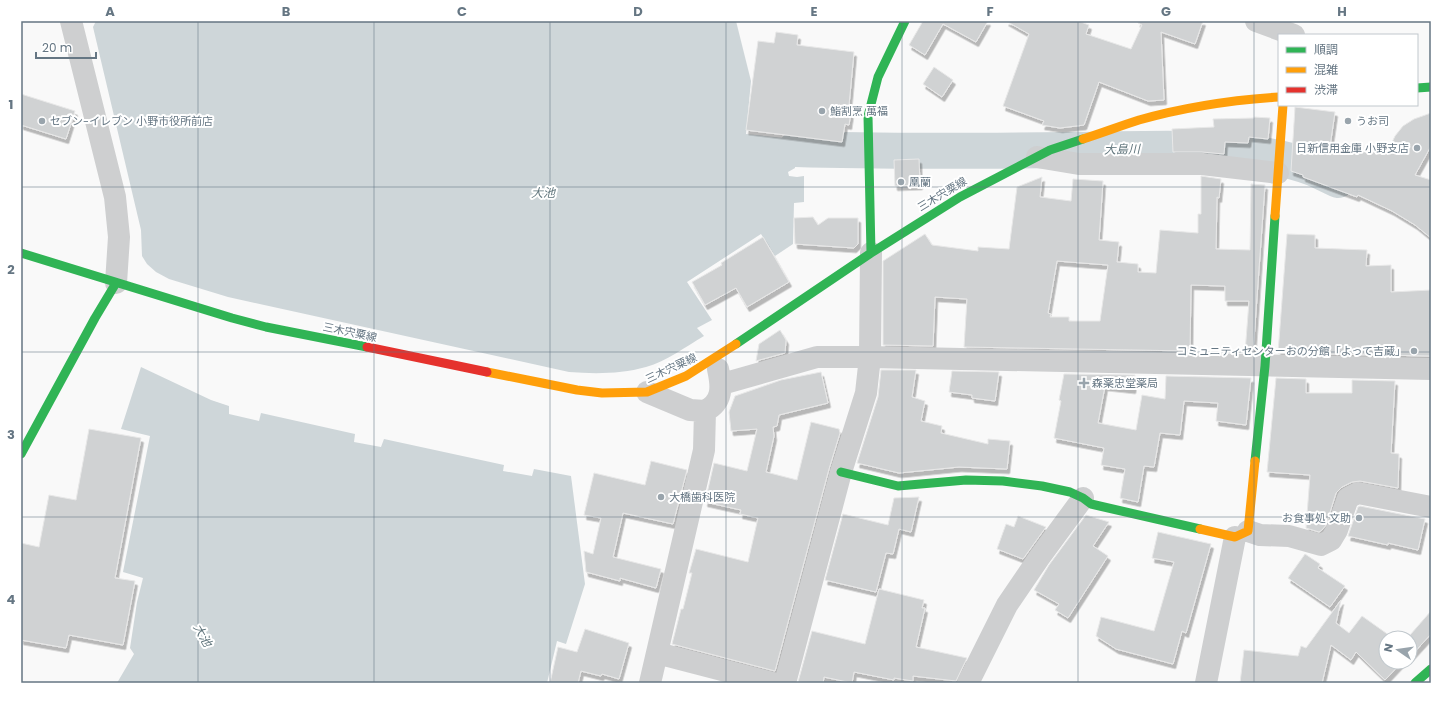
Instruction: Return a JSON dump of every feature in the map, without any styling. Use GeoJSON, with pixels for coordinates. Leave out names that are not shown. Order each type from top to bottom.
{"type":"FeatureCollection","features":[{"type":"Feature","properties":{"kind":"main road"},"geometry":{"type":"LineString","coordinates":[[871,253],[868,116],[878,77],[905,21]]}},
{"type":"Feature","properties":{"kind":"main road","name":"三木宍粟線"},"geometry":{"type":"LineString","coordinates":[[21,253],[116,283],[266,327],[577,390],[602,393],[647,392],[686,376],[716,358],[871,253],[960,197],[1050,150],[1140,120],[1215,103],[1278,97]]}},
{"type":"Feature","properties":{"kind":"main road"},"geometry":{"type":"LineString","coordinates":[[841,472],[898,486],[966,480],[1003,481],[1042,486],[1070,492],[1083,498],[1091,504],[1242,534],[1265,366],[1283,106]]}},
{"type":"Feature","properties":{"kind":"main road"},"geometry":{"type":"LineString","coordinates":[[21,454],[95,318],[116,283]]}},
{"type":"Feature","properties":{"kind":"main road"},"geometry":{"type":"LineString","coordinates":[[1414,683],[1431,669]]}},
{"type":"Feature","properties":{"kind":"street"},"geometry":{"type":"LineString","coordinates":[[71,21],[114,197],[119,237],[116,283]]}},
{"type":"Feature","properties":{"kind":"street"},"geometry":{"type":"LineString","coordinates":[[1256,21],[1291,31]]}},
{"type":"Feature","properties":{"kind":"street"},"geometry":{"type":"LineString","coordinates":[[1037,157],[1079,164],[1202,164],[1278,173]]}},
{"type":"Feature","properties":{"kind":"street"},"geometry":{"type":"LineString","coordinates":[[785,683],[841,472],[866,393],[870,356],[871,253]]}},
{"type":"Feature","properties":{"kind":"street"},"geometry":{"type":"LineString","coordinates":[[722,384],[817,357],[870,356],[1431,369]]}},
{"type":"Feature","properties":{"kind":"street"},"geometry":{"type":"LineString","coordinates":[[647,392],[690,410],[705,411],[712,408],[721,393],[722,384],[716,358]]}},
{"type":"Feature","properties":{"kind":"street"},"geometry":{"type":"LineString","coordinates":[[650,683],[704,450],[705,411]]}},
{"type":"Feature","properties":{"kind":"street"},"geometry":{"type":"LineString","coordinates":[[1206,683],[1242,534],[1289,536],[1321,545],[1331,540],[1337,530],[1348,498],[1358,493],[1431,507]]}},
{"type":"Feature","properties":{"kind":"street"},"geometry":{"type":"LineString","coordinates":[[968,683],[1007,605],[1083,498]]}},
{"type":"Feature","properties":{"kind":"street"},"geometry":{"type":"LineString","coordinates":[[657,653],[772,683]]}},
{"type":"Feature","properties":{"kind":"water","name":"大池"},"geometry":{"type":"Polygon","coordinates":[[[96,21],[736,21],[751,81],[746,134],[795,139],[795,168],[788,172],[789,176],[804,176],[804,202],[794,203],[793,244],[775,256],[761,234],[687,282],[712,320],[697,328],[704,336],[669,357],[654,364],[627,371],[608,373],[569,372],[228,297],[169,279],[156,272],[147,264],[142,256],[141,230],[93,27],[96,21]]]}},
{"type":"Feature","properties":{"kind":"water"},"geometry":{"type":"Polygon","coordinates":[[[141,367],[211,400],[229,406],[229,414],[259,421],[261,413],[355,434],[354,442],[381,447],[384,439],[504,465],[503,471],[532,476],[534,469],[571,476],[585,584],[566,644],[557,641],[547,683],[117,683],[134,654],[130,648],[137,602],[143,578],[123,572],[150,436],[121,429],[141,367]]]}},
{"type":"Feature","properties":{"kind":"building"},"geometry":{"type":"Polygon","coordinates":[[[923,21],[988,21],[976,42],[943,24],[925,55],[909,45],[923,21]]]}},
{"type":"Feature","properties":{"kind":"building"},"geometry":{"type":"Polygon","coordinates":[[[1006,21],[1078,21],[1089,25],[1086,34],[1131,49],[1142,25],[1138,23],[1138,21],[1203,21],[1195,44],[1161,32],[1164,100],[1148,101],[1099,82],[1084,125],[1060,128],[1042,125],[1044,121],[1003,106],[1029,34],[1006,21]]]}},
{"type":"Feature","properties":{"kind":"building"},"geometry":{"type":"Polygon","coordinates":[[[776,32],[798,35],[797,45],[854,52],[849,105],[852,105],[849,125],[845,124],[842,142],[746,130],[758,41],[774,43],[776,32]]]}},
{"type":"Feature","properties":{"kind":"building"},"geometry":{"type":"Polygon","coordinates":[[[934,67],[953,80],[942,97],[923,84],[934,67]]]}},
{"type":"Feature","properties":{"kind":"building"},"geometry":{"type":"Polygon","coordinates":[[[21,94],[75,111],[66,139],[21,125],[21,94]]]}},
{"type":"Feature","properties":{"kind":"building"},"geometry":{"type":"Polygon","coordinates":[[[1295,107],[1335,112],[1329,153],[1388,151],[1395,136],[1403,126],[1414,119],[1431,113],[1431,146],[1415,175],[1431,180],[1431,238],[1415,225],[1392,211],[1358,195],[1357,197],[1291,171],[1295,107]]]}},
{"type":"Feature","properties":{"kind":"building"},"geometry":{"type":"Polygon","coordinates":[[[1254,117],[1270,118],[1268,139],[1249,137],[1248,143],[1225,142],[1224,154],[1173,152],[1172,129],[1214,127],[1213,119],[1254,117]]]}},
{"type":"Feature","properties":{"kind":"building"},"geometry":{"type":"Polygon","coordinates":[[[919,159],[920,185],[895,186],[894,160],[919,159]]]}},
{"type":"Feature","properties":{"kind":"building"},"geometry":{"type":"Polygon","coordinates":[[[1201,176],[1221,179],[1219,198],[1217,197],[1216,249],[1250,250],[1251,184],[1265,185],[1253,353],[1245,353],[1249,301],[1225,301],[1225,286],[1191,285],[1190,351],[964,347],[967,299],[935,297],[933,346],[883,345],[883,261],[925,234],[932,245],[978,251],[978,247],[1009,249],[1017,187],[1042,177],[1040,197],[1071,201],[1073,179],[1103,181],[1099,240],[1119,242],[1117,262],[1138,264],[1138,272],[1156,273],[1160,230],[1198,233],[1198,214],[1201,214],[1201,176]],[[1057,261],[1048,313],[1051,314],[1050,317],[1069,317],[1069,321],[1100,321],[1108,265],[1057,261]]]}},
{"type":"Feature","properties":{"kind":"building"},"geometry":{"type":"Polygon","coordinates":[[[813,217],[818,225],[828,218],[858,218],[858,244],[854,248],[795,244],[794,218],[813,217]]]}},
{"type":"Feature","properties":{"kind":"building"},"geometry":{"type":"Polygon","coordinates":[[[1287,234],[1315,235],[1315,248],[1367,250],[1366,266],[1391,265],[1391,292],[1431,290],[1431,356],[1278,353],[1287,234]]]}},
{"type":"Feature","properties":{"kind":"building"},"geometry":{"type":"Polygon","coordinates":[[[763,237],[789,282],[747,307],[736,288],[705,305],[692,282],[722,265],[721,263],[763,237]]]}},
{"type":"Feature","properties":{"kind":"building"},"geometry":{"type":"Polygon","coordinates":[[[780,330],[786,340],[785,353],[756,361],[759,344],[780,330]]]}},
{"type":"Feature","properties":{"kind":"building"},"geometry":{"type":"Polygon","coordinates":[[[881,370],[916,370],[912,397],[925,401],[921,421],[942,426],[941,433],[988,444],[988,439],[1010,441],[1007,469],[959,467],[899,473],[857,463],[878,397],[881,370]]]}},
{"type":"Feature","properties":{"kind":"building"},"geometry":{"type":"Polygon","coordinates":[[[952,371],[999,372],[995,401],[972,398],[972,395],[949,392],[952,371]]]}},
{"type":"Feature","properties":{"kind":"building"},"geometry":{"type":"Polygon","coordinates":[[[821,372],[828,403],[779,415],[777,426],[773,427],[774,436],[766,472],[797,480],[811,422],[839,429],[840,433],[775,671],[672,644],[681,609],[683,609],[692,573],[689,573],[696,549],[748,562],[758,518],[740,514],[741,510],[705,502],[714,463],[747,471],[757,429],[731,431],[729,412],[735,396],[781,380],[821,372]]]}},
{"type":"Feature","properties":{"kind":"building"},"geometry":{"type":"Polygon","coordinates":[[[1064,374],[1135,375],[1133,389],[1105,386],[1098,423],[1136,430],[1142,395],[1165,399],[1166,376],[1251,378],[1246,425],[1216,421],[1218,403],[1184,401],[1180,435],[1160,433],[1154,467],[1144,466],[1138,502],[1120,498],[1125,469],[1101,465],[1104,448],[1054,438],[1061,401],[1059,400],[1064,374]]]}},
{"type":"Feature","properties":{"kind":"building"},"geometry":{"type":"Polygon","coordinates":[[[1276,378],[1306,379],[1306,393],[1352,393],[1352,380],[1395,381],[1391,453],[1399,454],[1398,488],[1360,481],[1352,482],[1342,487],[1336,493],[1326,525],[1322,530],[1319,532],[1306,528],[1310,475],[1267,472],[1276,378]]]}},
{"type":"Feature","properties":{"kind":"building"},"geometry":{"type":"Polygon","coordinates":[[[89,429],[141,438],[115,578],[135,581],[123,645],[69,635],[66,648],[21,640],[21,543],[39,547],[49,495],[76,500],[89,429]]]}},
{"type":"Feature","properties":{"kind":"building"},"geometry":{"type":"Polygon","coordinates":[[[651,461],[687,470],[673,524],[623,513],[613,557],[661,569],[656,588],[620,578],[620,581],[586,572],[584,551],[593,554],[601,518],[584,515],[594,473],[645,485],[651,461]]]}},
{"type":"Feature","properties":{"kind":"building"},"geometry":{"type":"Polygon","coordinates":[[[919,497],[911,532],[899,529],[893,554],[886,553],[876,592],[825,580],[843,514],[888,525],[894,498],[919,497]]]}},
{"type":"Feature","properties":{"kind":"building"},"geometry":{"type":"Polygon","coordinates":[[[1360,506],[1425,519],[1418,550],[1348,536],[1358,507],[1360,506]]]}},
{"type":"Feature","properties":{"kind":"building"},"geometry":{"type":"Polygon","coordinates":[[[1086,515],[1109,522],[1093,546],[1108,556],[1068,618],[1055,610],[1059,604],[1034,590],[1049,565],[1086,515]]]}},
{"type":"Feature","properties":{"kind":"building"},"geometry":{"type":"Polygon","coordinates":[[[1018,516],[1046,527],[1023,559],[997,549],[1006,524],[1014,527],[1018,516]]]}},
{"type":"Feature","properties":{"kind":"building"},"geometry":{"type":"Polygon","coordinates":[[[1158,532],[1211,544],[1186,633],[1182,631],[1173,664],[1116,649],[1096,636],[1101,617],[1154,631],[1174,562],[1152,558],[1158,532]]]}},
{"type":"Feature","properties":{"kind":"building"},"geometry":{"type":"Polygon","coordinates":[[[1305,554],[1320,564],[1318,568],[1345,586],[1330,607],[1288,578],[1305,554]]]}},
{"type":"Feature","properties":{"kind":"building"},"geometry":{"type":"Polygon","coordinates":[[[879,589],[924,600],[922,608],[925,608],[916,647],[967,658],[956,681],[913,676],[913,681],[894,678],[894,680],[854,672],[852,683],[824,677],[823,683],[798,682],[812,631],[865,644],[879,589]]]}},
{"type":"Feature","properties":{"kind":"building"},"geometry":{"type":"Polygon","coordinates":[[[1341,600],[1336,623],[1349,633],[1362,616],[1382,630],[1378,630],[1378,670],[1394,670],[1385,680],[1356,652],[1351,660],[1331,645],[1322,683],[1240,683],[1244,650],[1298,656],[1301,646],[1306,648],[1341,600]]]}},
{"type":"Feature","properties":{"kind":"building"},"geometry":{"type":"Polygon","coordinates":[[[1431,611],[1431,634],[1418,648],[1418,630],[1414,630],[1431,611]]]}},
{"type":"Feature","properties":{"kind":"building"},"geometry":{"type":"Polygon","coordinates":[[[585,629],[629,643],[619,679],[602,674],[601,676],[581,671],[578,683],[550,683],[558,647],[577,652],[585,629]]]}},
{"type":"Feature","properties":{"kind":"waterway","name":"大島川"},"geometry":{"type":"LineString","coordinates":[[796,149],[865,151],[1224,150],[1285,159],[1313,168],[1338,180]]}},
{"type":"Feature","properties":{"kind":"traffic: fast"},"geometry":{"type":"LineString","coordinates":[[871,253],[868,116],[878,77],[905,21]]}},
{"type":"Feature","properties":{"kind":"traffic: fast"},"geometry":{"type":"LineString","coordinates":[[1418,88],[1431,87]]}},
{"type":"Feature","properties":{"kind":"traffic: fast"},"geometry":{"type":"LineString","coordinates":[[736,344],[871,253],[960,197],[1050,150],[1083,139]]}},
{"type":"Feature","properties":{"kind":"traffic: fast"},"geometry":{"type":"LineString","coordinates":[[1255,461],[1265,366],[1275,216]]}},
{"type":"Feature","properties":{"kind":"traffic: fast"},"geometry":{"type":"LineString","coordinates":[[21,253],[232,318],[266,327],[367,347]]}},
{"type":"Feature","properties":{"kind":"traffic: fast"},"geometry":{"type":"LineString","coordinates":[[21,454],[95,318],[116,283]]}},
{"type":"Feature","properties":{"kind":"traffic: fast"},"geometry":{"type":"LineString","coordinates":[[841,472],[898,486],[966,480],[1003,481],[1042,486],[1070,492],[1083,498],[1091,504],[1200,529]]}},
{"type":"Feature","properties":{"kind":"traffic: fast"},"geometry":{"type":"LineString","coordinates":[[1415,683],[1431,669]]}},
{"type":"Feature","properties":{"kind":"traffic: slow"},"geometry":{"type":"LineString","coordinates":[[1083,139],[1139,120],[1174,111],[1226,102],[1278,97]]}},
{"type":"Feature","properties":{"kind":"traffic: slow"},"geometry":{"type":"LineString","coordinates":[[1275,216],[1283,106]]}},
{"type":"Feature","properties":{"kind":"traffic: slow"},"geometry":{"type":"LineString","coordinates":[[487,372],[577,390],[602,393],[647,392],[686,376],[736,344]]}},
{"type":"Feature","properties":{"kind":"traffic: slow"},"geometry":{"type":"LineString","coordinates":[[1200,529],[1235,537],[1248,531],[1255,461]]}},
{"type":"Feature","properties":{"kind":"traffic: jam"},"geometry":{"type":"LineString","coordinates":[[367,347],[487,372]]}},
{"type":"Feature","properties":{"kind":"place","name":"鮨割烹 萬福"},"geometry":{"type":"Point","coordinates":[822,111]}},
{"type":"Feature","properties":{"kind":"place","name":"セブン-イレブン 小野市役所前店"},"geometry":{"type":"Point","coordinates":[42,121]}},
{"type":"Feature","properties":{"kind":"place","name":"うお司"},"geometry":{"type":"Point","coordinates":[1348,121]}},
{"type":"Feature","properties":{"kind":"place","name":"日新信用金庫 小野支店"},"geometry":{"type":"Point","coordinates":[1417,148]}},
{"type":"Feature","properties":{"kind":"place","name":"凰蘭"},"geometry":{"type":"Point","coordinates":[901,182]}},
{"type":"Feature","properties":{"kind":"place","name":"コミュニティセンターおの分館「よって吉蔵」"},"geometry":{"type":"Point","coordinates":[1414,351]}},
{"type":"Feature","properties":{"kind":"place","name":"森薬忠堂薬局"},"geometry":{"type":"Point","coordinates":[1084,383]}},
{"type":"Feature","properties":{"kind":"place","name":"大橋歯科医院"},"geometry":{"type":"Point","coordinates":[661,497]}},
{"type":"Feature","properties":{"kind":"place","name":"お食事処 文助"},"geometry":{"type":"Point","coordinates":[1359,518]}}]}
